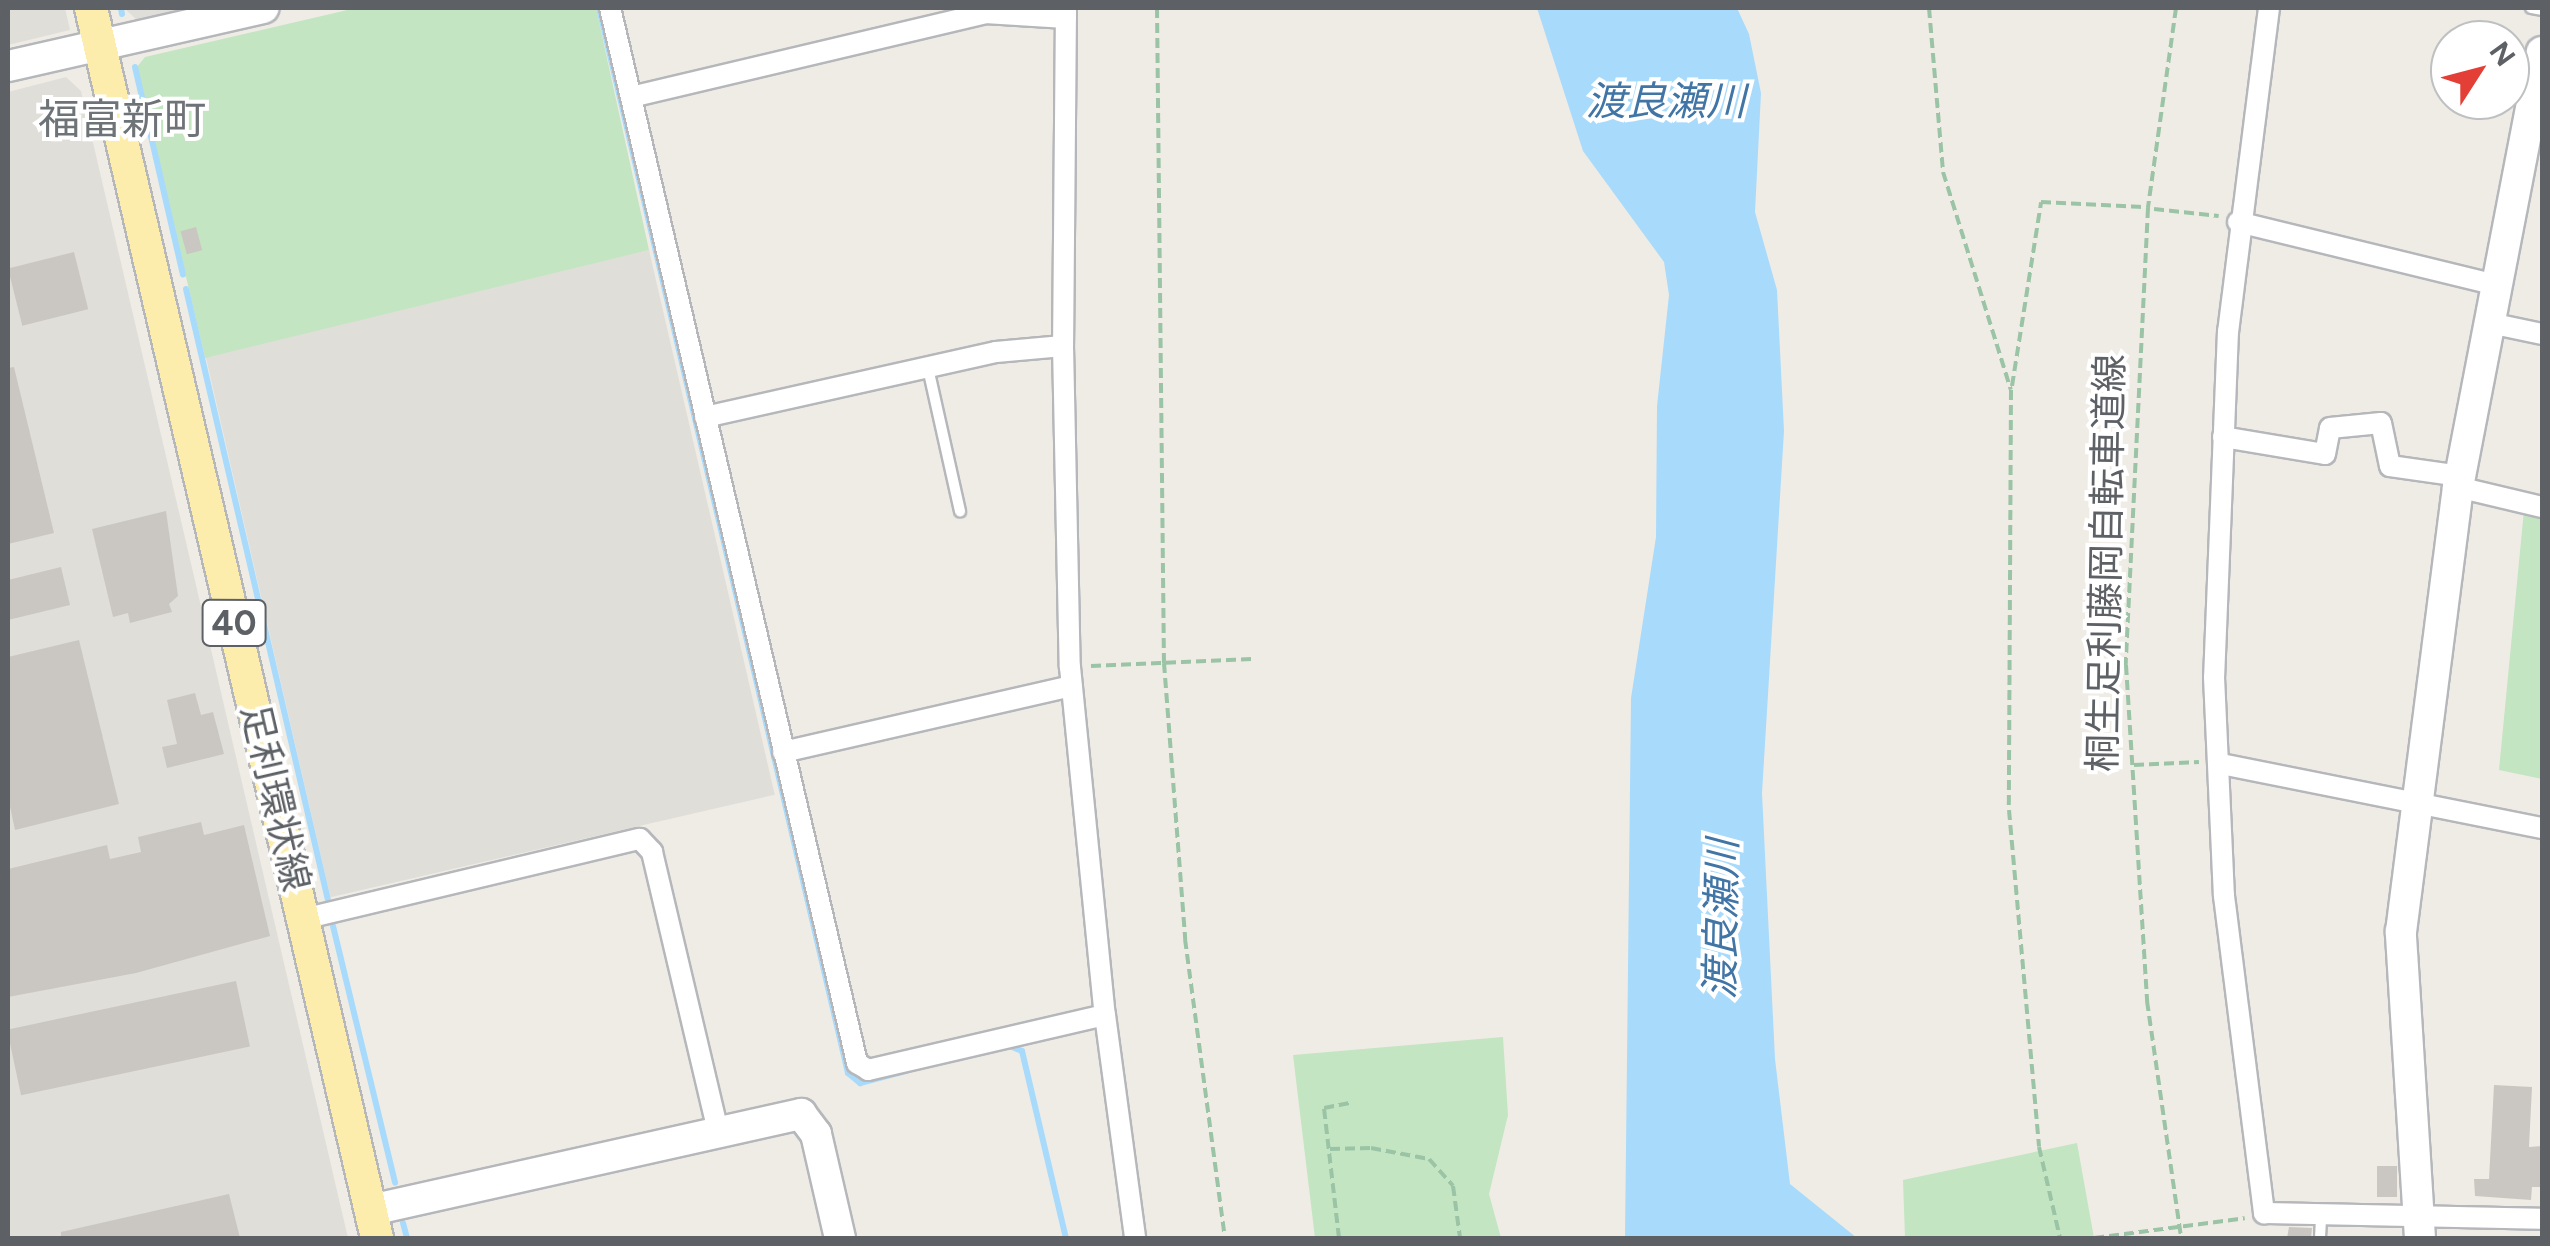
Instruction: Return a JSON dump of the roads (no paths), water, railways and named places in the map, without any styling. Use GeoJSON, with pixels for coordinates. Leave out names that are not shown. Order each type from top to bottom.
{"type":"FeatureCollection","features":[{"type":"Feature","properties":{"kind":"main road","name":"足利環状線"},"geometry":{"type":"LineString","coordinates":[[91,8],[374,1224]]}},
{"type":"Feature","properties":{"kind":"street"},"geometry":{"type":"LineString","coordinates":[[8,66],[263,8]]}},
{"type":"Feature","properties":{"kind":"street"},"geometry":{"type":"LineString","coordinates":[[610,8],[857,1063],[868,1070],[1104,1015]]}},
{"type":"Feature","properties":{"kind":"street"},"geometry":{"type":"LineString","coordinates":[[2269,8],[2238,222],[2222,437],[2214,677],[2221,764],[2224,896],[2264,1212],[2320,1228],[2419,1227],[2542,1219]]}},
{"type":"Feature","properties":{"kind":"street"},"geometry":{"type":"LineString","coordinates":[[630,97],[985,13],[1066,13],[1063,346],[1072,686],[1104,1015],[1135,1238]]}},
{"type":"Feature","properties":{"kind":"street"},"geometry":{"type":"LineString","coordinates":[[2419,1227],[2400,968],[2459,482],[2497,285],[2534,138],[2542,52]]}},
{"type":"Feature","properties":{"kind":"street"},"geometry":{"type":"LineString","coordinates":[[2238,222],[2497,285]]}},
{"type":"Feature","properties":{"kind":"street"},"geometry":{"type":"LineString","coordinates":[[2490,324],[2542,334]]}},
{"type":"Feature","properties":{"kind":"street"},"geometry":{"type":"LineString","coordinates":[[705,417],[928,366],[1063,346]]}},
{"type":"Feature","properties":{"kind":"street"},"geometry":{"type":"LineString","coordinates":[[2222,437],[2325,454],[2330,428],[2380,423],[2390,466],[2542,507]]}},
{"type":"Feature","properties":{"kind":"street"},"geometry":{"type":"LineString","coordinates":[[783,752],[1072,686]]}},
{"type":"Feature","properties":{"kind":"street"},"geometry":{"type":"LineString","coordinates":[[2221,764],[2542,828]]}},
{"type":"Feature","properties":{"kind":"street"},"geometry":{"type":"LineString","coordinates":[[302,918],[640,839],[652,852],[718,1131]]}},
{"type":"Feature","properties":{"kind":"street"},"geometry":{"type":"LineString","coordinates":[[374,1224],[789,1115],[811,1121],[840,1238]]}},
{"type":"Feature","properties":{"kind":"lane"},"geometry":{"type":"LineString","coordinates":[[2531,8],[2542,10]]}},
{"type":"Feature","properties":{"kind":"lane"},"geometry":{"type":"LineString","coordinates":[[928,366],[960,511]]}},
{"type":"Feature","properties":{"kind":"water","name":"渡良瀬川"},"geometry":{"type":"Polygon","coordinates":[[[1537,8],[1737,8],[1749,34],[1761,93],[1755,212],[1777,290],[1784,431],[1762,793],[1775,1059],[1790,1184],[1857,1238],[1625,1238],[1631,698],[1656,537],[1657,406],[1669,295],[1664,262],[1583,151],[1537,8]]]}},
{"type":"Feature","properties":{"kind":"waterway"},"geometry":{"type":"LineString","coordinates":[[121,8],[122,14]]}},
{"type":"Feature","properties":{"kind":"waterway"},"geometry":{"type":"LineString","coordinates":[[599,8],[848,1073],[860,1083],[906,1071]]}},
{"type":"Feature","properties":{"kind":"waterway"},"geometry":{"type":"LineString","coordinates":[[135,67],[183,275]]}},
{"type":"Feature","properties":{"kind":"waterway"},"geometry":{"type":"LineString","coordinates":[[186,289],[328,900]]}},
{"type":"Feature","properties":{"kind":"waterway"},"geometry":{"type":"LineString","coordinates":[[333,926],[395,1183]]}},
{"type":"Feature","properties":{"kind":"waterway"},"geometry":{"type":"LineString","coordinates":[[1010,1046],[1022,1051],[1066,1238]]}},
{"type":"Feature","properties":{"kind":"waterway"},"geometry":{"type":"LineString","coordinates":[[403,1223],[407,1238]]}},
{"type":"Feature","properties":{"kind":"district","name":"福富新町"},"geometry":{"type":"Point","coordinates":[122,120]}}]}
